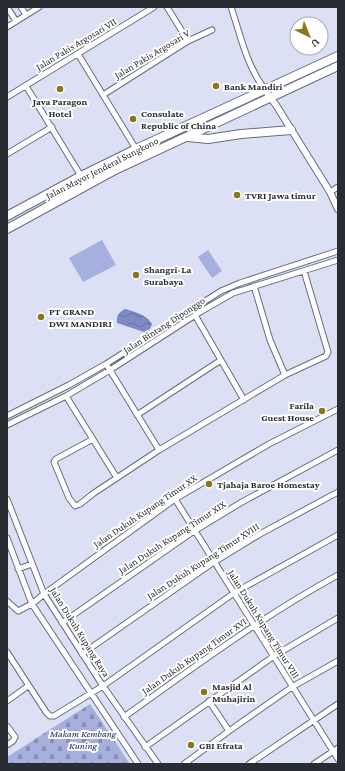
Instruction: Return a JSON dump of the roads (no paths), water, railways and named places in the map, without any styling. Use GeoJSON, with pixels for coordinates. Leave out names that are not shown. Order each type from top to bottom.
{"type":"FeatureCollection","features":[{"type":"Feature","properties":{"kind":"main road","name":"Jalan Mayor Jenderal Sungkono"},"geometry":{"type":"LineString","coordinates":[[7,215],[81,176],[338,56]]}},
{"type":"Feature","properties":{"kind":"main road","name":"Jalan Mayor Jenderal Sungkono"},"geometry":{"type":"LineString","coordinates":[[7,229],[113,171],[338,66]]}},
{"type":"Feature","properties":{"kind":"main road"},"geometry":{"type":"LineString","coordinates":[[188,137],[208,139],[241,134],[292,130]]}},
{"type":"Feature","properties":{"kind":"street"},"geometry":{"type":"LineString","coordinates":[[7,7],[16,21]]}},
{"type":"Feature","properties":{"kind":"street"},"geometry":{"type":"LineString","coordinates":[[21,7],[26,15]]}},
{"type":"Feature","properties":{"kind":"street"},"geometry":{"type":"LineString","coordinates":[[7,26],[39,7]]}},
{"type":"Feature","properties":{"kind":"street","name":"Jalan Pakis Argosari VII"},"geometry":{"type":"LineString","coordinates":[[7,97],[154,7]]}},
{"type":"Feature","properties":{"kind":"street"},"geometry":{"type":"LineString","coordinates":[[167,7],[188,41]]}},
{"type":"Feature","properties":{"kind":"street"},"geometry":{"type":"LineString","coordinates":[[231,7],[247,60],[255,76],[292,130],[330,192],[338,209]]}},
{"type":"Feature","properties":{"kind":"street","name":"Jalan Pakis Argosari V"},"geometry":{"type":"LineString","coordinates":[[103,95],[188,41],[212,30]]}},
{"type":"Feature","properties":{"kind":"street"},"geometry":{"type":"LineString","coordinates":[[78,54],[136,150]]}},
{"type":"Feature","properties":{"kind":"street"},"geometry":{"type":"LineString","coordinates":[[26,86],[81,176]]}},
{"type":"Feature","properties":{"kind":"street"},"geometry":{"type":"LineString","coordinates":[[7,154],[52,127]]}},
{"type":"Feature","properties":{"kind":"street"},"geometry":{"type":"LineString","coordinates":[[330,192],[338,187]]}},
{"type":"Feature","properties":{"kind":"street","name":"Jalan Bintang Diponggo"},"geometry":{"type":"LineString","coordinates":[[7,416],[69,385],[106,364],[196,306],[230,287],[338,251]]}},
{"type":"Feature","properties":{"kind":"street","name":"Jalan Bintang Diponggo"},"geometry":{"type":"LineString","coordinates":[[7,425],[66,396],[233,293],[338,260]]}},
{"type":"Feature","properties":{"kind":"street"},"geometry":{"type":"LineString","coordinates":[[93,439],[56,459],[54,462],[59,476],[72,503],[75,506],[159,450],[285,375],[326,356],[328,354],[304,271]]}},
{"type":"Feature","properties":{"kind":"street"},"geometry":{"type":"LineString","coordinates":[[254,286],[270,340],[285,375]]}},
{"type":"Feature","properties":{"kind":"street"},"geometry":{"type":"LineString","coordinates":[[196,306],[200,312]]}},
{"type":"Feature","properties":{"kind":"street"},"geometry":{"type":"LineString","coordinates":[[195,316],[244,400]]}},
{"type":"Feature","properties":{"kind":"street"},"geometry":{"type":"LineString","coordinates":[[137,415],[221,360]]}},
{"type":"Feature","properties":{"kind":"street"},"geometry":{"type":"LineString","coordinates":[[106,364],[159,450]]}},
{"type":"Feature","properties":{"kind":"street"},"geometry":{"type":"LineString","coordinates":[[66,396],[117,478]]}},
{"type":"Feature","properties":{"kind":"street","name":"Jalan Dukuh Kupang Timur XX"},"geometry":{"type":"LineString","coordinates":[[32,604],[175,499],[269,444],[338,409]]}},
{"type":"Feature","properties":{"kind":"street","name":"Jalan Dukuh Kupang Timur XIX"},"geometry":{"type":"LineString","coordinates":[[62,623],[194,531],[338,450]]}},
{"type":"Feature","properties":{"kind":"street","name":"Jalan Dukuh Kupang Timur XVIII"},"geometry":{"type":"LineString","coordinates":[[82,654],[214,562],[260,534],[338,492]]}},
{"type":"Feature","properties":{"kind":"street","name":"Jalan Dukuh Kupang Raya"},"geometry":{"type":"LineString","coordinates":[[7,499],[44,594],[103,686],[158,764]]}},
{"type":"Feature","properties":{"kind":"street","name":"Jalan Dukuh Kupang Timur VIII"},"geometry":{"type":"LineString","coordinates":[[175,499],[253,625],[274,656],[292,688],[313,720],[336,749],[338,759]]}},
{"type":"Feature","properties":{"kind":"street"},"geometry":{"type":"LineString","coordinates":[[7,652],[46,712],[52,716],[62,712],[103,686],[234,593],[338,535]]}},
{"type":"Feature","properties":{"kind":"street"},"geometry":{"type":"LineString","coordinates":[[7,538],[32,604],[90,694],[138,764]]}},
{"type":"Feature","properties":{"kind":"street"},"geometry":{"type":"LineString","coordinates":[[18,569],[32,564]]}},
{"type":"Feature","properties":{"kind":"street","name":"Jalan Dukuh Kupang Timur XVI"},"geometry":{"type":"LineString","coordinates":[[124,717],[253,625],[338,574]]}},
{"type":"Feature","properties":{"kind":"street"},"geometry":{"type":"LineString","coordinates":[[7,601],[18,611],[32,604]]}},
{"type":"Feature","properties":{"kind":"street"},"geometry":{"type":"LineString","coordinates":[[145,747],[274,656],[338,618]]}},
{"type":"Feature","properties":{"kind":"street"},"geometry":{"type":"LineString","coordinates":[[184,764],[292,688],[338,661]]}},
{"type":"Feature","properties":{"kind":"street"},"geometry":{"type":"LineString","coordinates":[[7,701],[28,686]]}},
{"type":"Feature","properties":{"kind":"street"},"geometry":{"type":"LineString","coordinates":[[209,702],[229,731]]}},
{"type":"Feature","properties":{"kind":"street"},"geometry":{"type":"LineString","coordinates":[[249,764],[338,704]]}},
{"type":"Feature","properties":{"kind":"street"},"geometry":{"type":"LineString","coordinates":[[7,726],[15,737],[13,741],[7,745]]}},
{"type":"Feature","properties":{"kind":"street"},"geometry":{"type":"LineString","coordinates":[[314,764],[336,749]]}},
{"type":"Feature","properties":{"kind":"water"},"geometry":{"type":"Polygon","coordinates":[[[125,309],[147,318],[152,324],[150,329],[144,332],[117,323],[118,314],[125,309]]]}},
{"type":"Feature","properties":{"kind":"place","name":"Bank Mandiri"},"geometry":{"type":"Point","coordinates":[216,86]}},
{"type":"Feature","properties":{"kind":"place","name":"Java Paragon Hotel"},"geometry":{"type":"Point","coordinates":[60,89]}},
{"type":"Feature","properties":{"kind":"place","name":"Consulate Republic of China"},"geometry":{"type":"Point","coordinates":[133,119]}},
{"type":"Feature","properties":{"kind":"place","name":"TVRI Jawa timur"},"geometry":{"type":"Point","coordinates":[237,195]}},
{"type":"Feature","properties":{"kind":"place","name":"Shangri-La Surabaya"},"geometry":{"type":"Point","coordinates":[136,275]}},
{"type":"Feature","properties":{"kind":"place","name":"PT GRAND DWI MANDIRI"},"geometry":{"type":"Point","coordinates":[41,317]}},
{"type":"Feature","properties":{"kind":"place","name":"Farila Guest House"},"geometry":{"type":"Point","coordinates":[322,411]}},
{"type":"Feature","properties":{"kind":"place","name":"Tjahaja Baroe Homestay"},"geometry":{"type":"Point","coordinates":[209,484]}},
{"type":"Feature","properties":{"kind":"place","name":"Masjid Al Muhajirin"},"geometry":{"type":"Point","coordinates":[204,692]}},
{"type":"Feature","properties":{"kind":"place","name":"GBI Efrata"},"geometry":{"type":"Point","coordinates":[191,745]}},
{"type":"Feature","properties":{"kind":"park label","name":"Makam Kembang Kuning"},"geometry":{"type":"Point","coordinates":[83,738]}}]}
